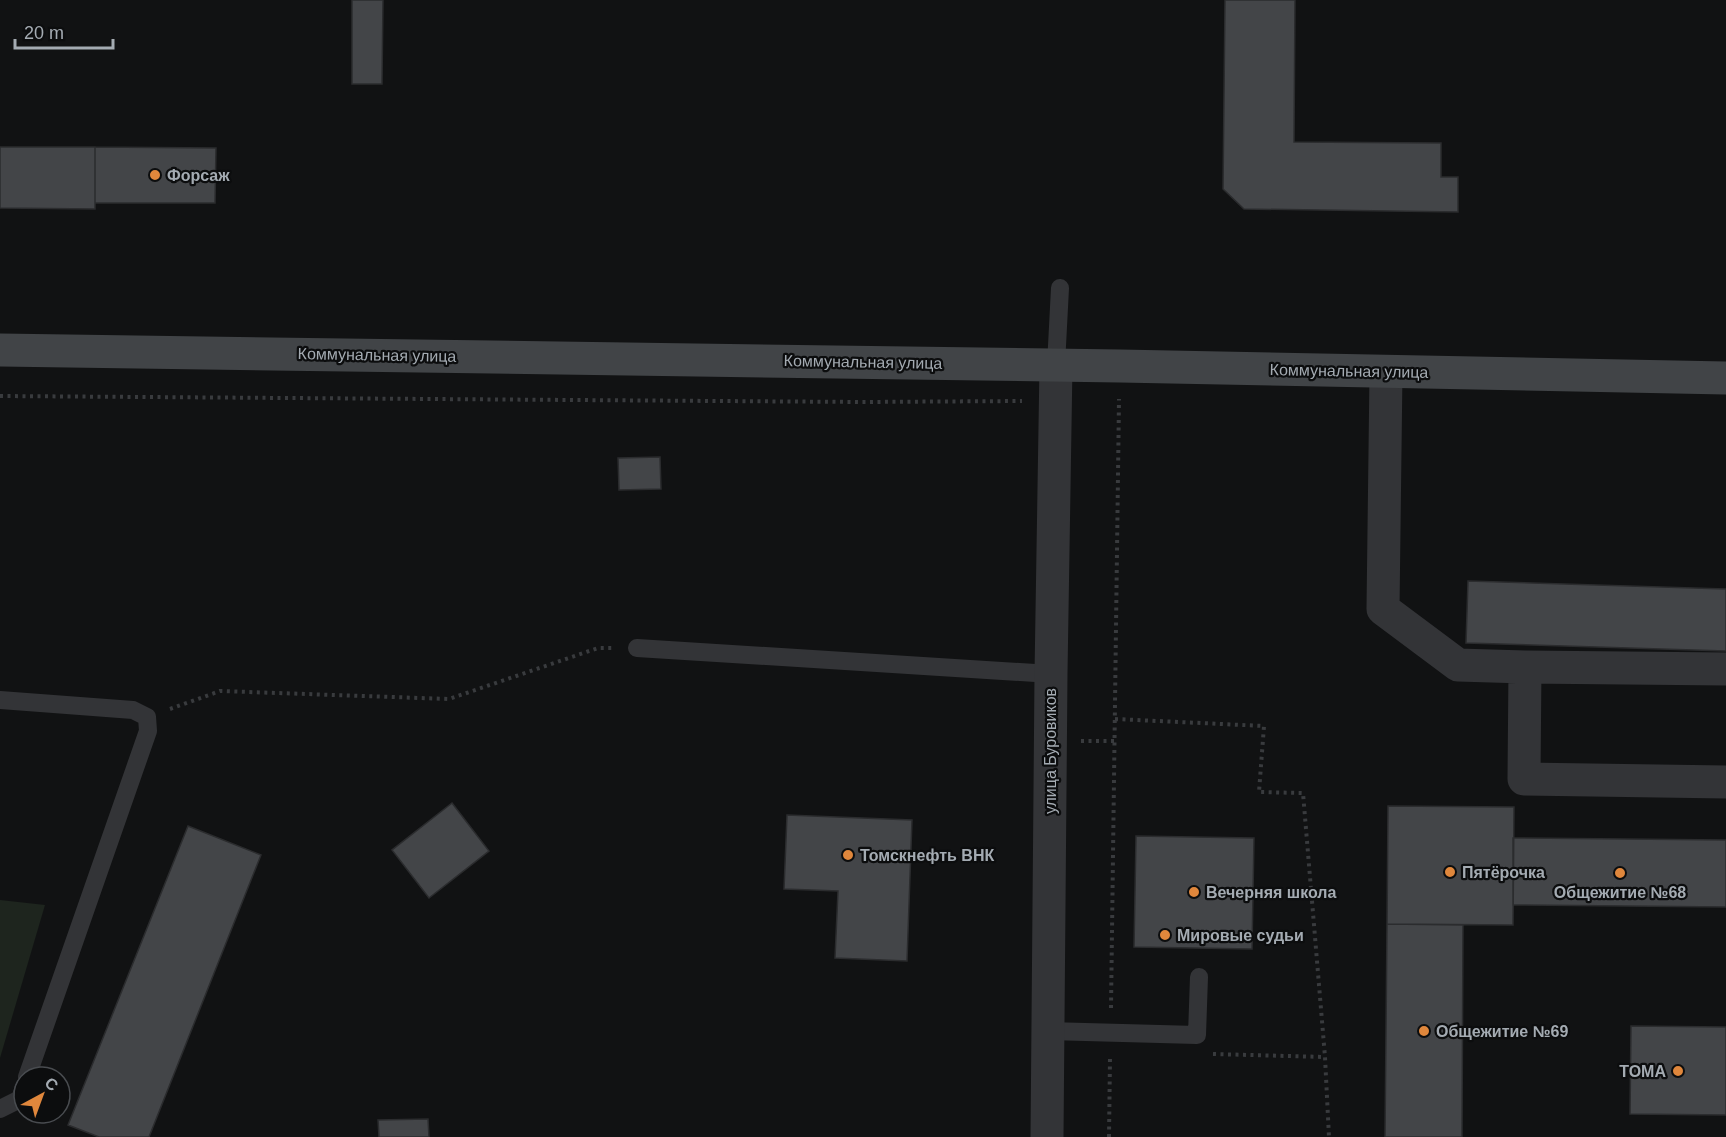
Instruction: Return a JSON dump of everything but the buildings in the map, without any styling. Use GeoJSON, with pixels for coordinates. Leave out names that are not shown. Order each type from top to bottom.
{"type":"FeatureCollection","features":[{"type":"Feature","properties":{"kind":"main road","name":"Коммунальная улица"},"geometry":{"type":"LineString","coordinates":[[0,350],[1056,365],[1726,378]]}},
{"type":"Feature","properties":{"kind":"street","name":"улица Буровиков"},"geometry":{"type":"LineString","coordinates":[[1047,1137],[1056,365]]}},
{"type":"Feature","properties":{"kind":"street"},"geometry":{"type":"LineString","coordinates":[[1386,372],[1383,609],[1458,665],[1726,669]]}},
{"type":"Feature","properties":{"kind":"street"},"geometry":{"type":"LineString","coordinates":[[1525,667],[1524,779],[1726,783]]}},
{"type":"Feature","properties":{"kind":"lane"},"geometry":{"type":"LineString","coordinates":[[1056,365],[1060,288]]}},
{"type":"Feature","properties":{"kind":"lane"},"geometry":{"type":"LineString","coordinates":[[637,648],[1051,674]]}},
{"type":"Feature","properties":{"kind":"lane"},"geometry":{"type":"LineString","coordinates":[[0,700],[133,710],[147,717],[148,731],[31,1065]]}},
{"type":"Feature","properties":{"kind":"lane"},"geometry":{"type":"LineString","coordinates":[[1048,1031],[1197,1035],[1199,976]]}},
{"type":"Feature","properties":{"kind":"path"},"geometry":{"type":"LineString","coordinates":[[0,396],[813,402],[1026,401]]}},
{"type":"Feature","properties":{"kind":"path"},"geometry":{"type":"LineString","coordinates":[[1109,1137],[1119,399]]}},
{"type":"Feature","properties":{"kind":"path"},"geometry":{"type":"LineString","coordinates":[[147,717],[220,691],[449,699],[598,648],[637,648]]}},
{"type":"Feature","properties":{"kind":"path"},"geometry":{"type":"LineString","coordinates":[[1115,719],[1264,726],[1259,792],[1303,793],[1326,1057],[1329,1137]]}},
{"type":"Feature","properties":{"kind":"path"},"geometry":{"type":"LineString","coordinates":[[1212,1053],[1326,1057]]}},
{"type":"Feature","properties":{"kind":"shaded area"},"geometry":{"type":"Polygon","coordinates":[[[0,900],[45,905],[0,1058],[0,900]]]}},
{"type":"Feature","properties":{"kind":"place","name":"Форсаж"},"geometry":{"type":"Point","coordinates":[155,175]}},
{"type":"Feature","properties":{"kind":"place","name":"Томскнефть ВНК"},"geometry":{"type":"Point","coordinates":[848,855]}},
{"type":"Feature","properties":{"kind":"place","name":"Пятёрочка"},"geometry":{"type":"Point","coordinates":[1450,872]}},
{"type":"Feature","properties":{"kind":"place","name":"Общежитие №68"},"geometry":{"type":"Point","coordinates":[1620,873]}},
{"type":"Feature","properties":{"kind":"place","name":"Вечерняя школа"},"geometry":{"type":"Point","coordinates":[1194,892]}},
{"type":"Feature","properties":{"kind":"place","name":"Мировые судьи"},"geometry":{"type":"Point","coordinates":[1165,935]}},
{"type":"Feature","properties":{"kind":"place","name":"Общежитие №69"},"geometry":{"type":"Point","coordinates":[1424,1031]}},
{"type":"Feature","properties":{"kind":"place","name":"ТОМА"},"geometry":{"type":"Point","coordinates":[1678,1071]}}]}
